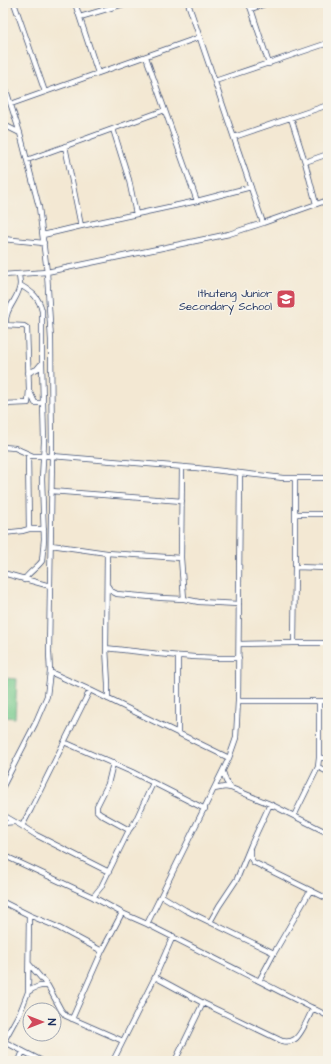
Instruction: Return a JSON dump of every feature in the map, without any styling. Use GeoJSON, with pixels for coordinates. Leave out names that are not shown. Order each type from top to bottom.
{"type":"FeatureCollection","features":[{"type":"Feature","properties":{"kind":"street"},"geometry":{"type":"LineString","coordinates":[[14,3],[45,92]]}},
{"type":"Feature","properties":{"kind":"street"},"geometry":{"type":"LineString","coordinates":[[75,3],[98,73]]}},
{"type":"Feature","properties":{"kind":"street"},"geometry":{"type":"LineString","coordinates":[[80,17],[127,3]]}},
{"type":"Feature","properties":{"kind":"street"},"geometry":{"type":"LineString","coordinates":[[188,3],[216,81],[263,223]]}},
{"type":"Feature","properties":{"kind":"street"},"geometry":{"type":"LineString","coordinates":[[248,3],[269,64]]}},
{"type":"Feature","properties":{"kind":"street"},"geometry":{"type":"LineString","coordinates":[[250,9],[268,3]]}},
{"type":"Feature","properties":{"kind":"street"},"geometry":{"type":"LineString","coordinates":[[10,104],[200,37]]}},
{"type":"Feature","properties":{"kind":"street"},"geometry":{"type":"LineString","coordinates":[[216,81],[328,43]]}},
{"type":"Feature","properties":{"kind":"street"},"geometry":{"type":"LineString","coordinates":[[146,57],[197,201]]}},
{"type":"Feature","properties":{"kind":"street"},"geometry":{"type":"LineString","coordinates":[[3,81],[20,133],[39,207],[44,242],[50,340],[52,456],[50,672],[47,696],[35,724],[3,786]]}},
{"type":"Feature","properties":{"kind":"street"},"geometry":{"type":"LineString","coordinates":[[234,137],[328,105]]}},
{"type":"Feature","properties":{"kind":"street"},"geometry":{"type":"LineString","coordinates":[[26,160],[165,110]]}},
{"type":"Feature","properties":{"kind":"street"},"geometry":{"type":"LineString","coordinates":[[3,118],[5,125],[20,133]]}},
{"type":"Feature","properties":{"kind":"street"},"geometry":{"type":"LineString","coordinates":[[291,118],[316,204]]}},
{"type":"Feature","properties":{"kind":"street"},"geometry":{"type":"LineString","coordinates":[[113,129],[128,175],[136,214]]}},
{"type":"Feature","properties":{"kind":"street"},"geometry":{"type":"LineString","coordinates":[[65,146],[80,226]]}},
{"type":"Feature","properties":{"kind":"street"},"geometry":{"type":"LineString","coordinates":[[305,162],[328,154]]}},
{"type":"Feature","properties":{"kind":"street"},"geometry":{"type":"LineString","coordinates":[[43,235],[197,201],[251,187]]}},
{"type":"Feature","properties":{"kind":"street"},"geometry":{"type":"LineString","coordinates":[[3,275],[47,272],[229,234],[328,200]]}},
{"type":"Feature","properties":{"kind":"street"},"geometry":{"type":"LineString","coordinates":[[3,239],[44,242]]}},
{"type":"Feature","properties":{"kind":"street"},"geometry":{"type":"LineString","coordinates":[[19,274],[20,285],[6,315],[4,325],[24,326],[27,328],[28,403]]}},
{"type":"Feature","properties":{"kind":"street"},"geometry":{"type":"LineString","coordinates":[[20,285],[29,290],[36,297],[40,302],[42,311],[44,442],[42,479],[44,539],[42,561],[24,580]]}},
{"type":"Feature","properties":{"kind":"street"},"geometry":{"type":"LineString","coordinates":[[49,317],[54,326]]}},
{"type":"Feature","properties":{"kind":"street"},"geometry":{"type":"LineString","coordinates":[[28,374],[37,369],[42,363]]}},
{"type":"Feature","properties":{"kind":"street"},"geometry":{"type":"LineString","coordinates":[[29,390],[35,403]]}},
{"type":"Feature","properties":{"kind":"street"},"geometry":{"type":"LineString","coordinates":[[3,404],[43,403]]}},
{"type":"Feature","properties":{"kind":"street"},"geometry":{"type":"LineString","coordinates":[[3,447],[15,448],[33,456],[52,456],[295,478],[328,478]]}},
{"type":"Feature","properties":{"kind":"street"},"geometry":{"type":"LineString","coordinates":[[28,454],[28,529]]}},
{"type":"Feature","properties":{"kind":"street"},"geometry":{"type":"LineString","coordinates":[[182,467],[181,558],[184,599]]}},
{"type":"Feature","properties":{"kind":"street"},"geometry":{"type":"LineString","coordinates":[[147,924],[230,758],[236,738],[239,658],[240,473]]}},
{"type":"Feature","properties":{"kind":"street"},"geometry":{"type":"LineString","coordinates":[[294,643],[295,478]]}},
{"type":"Feature","properties":{"kind":"street"},"geometry":{"type":"LineString","coordinates":[[51,491],[182,501]]}},
{"type":"Feature","properties":{"kind":"street"},"geometry":{"type":"LineString","coordinates":[[295,514],[328,514]]}},
{"type":"Feature","properties":{"kind":"street"},"geometry":{"type":"LineString","coordinates":[[3,533],[28,529],[51,529]]}},
{"type":"Feature","properties":{"kind":"street"},"geometry":{"type":"LineString","coordinates":[[51,545],[107,553],[181,558]]}},
{"type":"Feature","properties":{"kind":"street"},"geometry":{"type":"LineString","coordinates":[[107,553],[106,648],[108,699]]}},
{"type":"Feature","properties":{"kind":"street"},"geometry":{"type":"LineString","coordinates":[[295,567],[328,568]]}},
{"type":"Feature","properties":{"kind":"street"},"geometry":{"type":"LineString","coordinates":[[3,573],[50,586]]}},
{"type":"Feature","properties":{"kind":"street"},"geometry":{"type":"LineString","coordinates":[[107,585],[111,591],[117,594],[184,599],[199,602],[239,604]]}},
{"type":"Feature","properties":{"kind":"street"},"geometry":{"type":"LineString","coordinates":[[239,644],[328,643]]}},
{"type":"Feature","properties":{"kind":"street"},"geometry":{"type":"LineString","coordinates":[[106,648],[178,656],[239,658]]}},
{"type":"Feature","properties":{"kind":"street"},"geometry":{"type":"LineString","coordinates":[[178,656],[178,733]]}},
{"type":"Feature","properties":{"kind":"street"},"geometry":{"type":"LineString","coordinates":[[50,672],[230,758]]}},
{"type":"Feature","properties":{"kind":"street"},"geometry":{"type":"LineString","coordinates":[[22,826],[90,690]]}},
{"type":"Feature","properties":{"kind":"street"},"geometry":{"type":"LineString","coordinates":[[238,701],[328,701]]}},
{"type":"Feature","properties":{"kind":"street"},"geometry":{"type":"LineString","coordinates":[[294,816],[318,767],[319,701]]}},
{"type":"Feature","properties":{"kind":"street"},"geometry":{"type":"LineString","coordinates":[[64,742],[113,763],[205,809]]}},
{"type":"Feature","properties":{"kind":"street"},"geometry":{"type":"LineString","coordinates":[[319,758],[328,758]]}},
{"type":"Feature","properties":{"kind":"street"},"geometry":{"type":"LineString","coordinates":[[113,763],[109,780],[97,806],[97,811],[129,830]]}},
{"type":"Feature","properties":{"kind":"street"},"geometry":{"type":"LineString","coordinates":[[318,767],[328,772]]}},
{"type":"Feature","properties":{"kind":"street"},"geometry":{"type":"LineString","coordinates":[[223,772],[226,781],[231,788]]}},
{"type":"Feature","properties":{"kind":"street"},"geometry":{"type":"LineString","coordinates":[[93,897],[101,887],[109,872],[153,783]]}},
{"type":"Feature","properties":{"kind":"street"},"geometry":{"type":"LineString","coordinates":[[214,789],[225,787],[231,788],[270,804],[328,833]]}},
{"type":"Feature","properties":{"kind":"street"},"geometry":{"type":"LineString","coordinates":[[210,922],[237,879],[270,804]]}},
{"type":"Feature","properties":{"kind":"street"},"geometry":{"type":"LineString","coordinates":[[3,815],[36,835],[109,872]]}},
{"type":"Feature","properties":{"kind":"street"},"geometry":{"type":"LineString","coordinates":[[3,823],[14,822]]}},
{"type":"Feature","properties":{"kind":"street"},"geometry":{"type":"LineString","coordinates":[[251,845],[250,856],[253,862],[328,899]]}},
{"type":"Feature","properties":{"kind":"street"},"geometry":{"type":"LineString","coordinates":[[3,855],[173,936],[328,1016]]}},
{"type":"Feature","properties":{"kind":"street"},"geometry":{"type":"LineString","coordinates":[[259,980],[310,890]]}},
{"type":"Feature","properties":{"kind":"street"},"geometry":{"type":"LineString","coordinates":[[162,896],[185,910],[274,953]]}},
{"type":"Feature","properties":{"kind":"street"},"geometry":{"type":"LineString","coordinates":[[3,902],[61,929],[102,951]]}},
{"type":"Feature","properties":{"kind":"street"},"geometry":{"type":"LineString","coordinates":[[72,1019],[102,951],[122,913]]}},
{"type":"Feature","properties":{"kind":"street"},"geometry":{"type":"LineString","coordinates":[[29,915],[28,992],[21,1010],[3,1041],[42,1061]]}},
{"type":"Feature","properties":{"kind":"street"},"geometry":{"type":"LineString","coordinates":[[114,1061],[155,977],[173,936]]}},
{"type":"Feature","properties":{"kind":"street"},"geometry":{"type":"LineString","coordinates":[[29,964],[48,986],[64,1014],[72,1019],[123,1041]]}},
{"type":"Feature","properties":{"kind":"street"},"geometry":{"type":"LineString","coordinates":[[328,970],[328,975]]}},
{"type":"Feature","properties":{"kind":"street"},"geometry":{"type":"LineString","coordinates":[[155,977],[282,1041],[288,1042],[296,1039],[304,1028],[313,1008]]}},
{"type":"Feature","properties":{"kind":"street"},"geometry":{"type":"LineString","coordinates":[[28,992],[34,987],[48,986]]}},
{"type":"Feature","properties":{"kind":"street"},"geometry":{"type":"LineString","coordinates":[[175,1061],[203,1002]]}},
{"type":"Feature","properties":{"kind":"street"},"geometry":{"type":"LineString","coordinates":[[19,1061],[23,1051]]}},
{"type":"Feature","properties":{"kind":"street"},"geometry":{"type":"LineString","coordinates":[[324,1061],[328,1054]]}},
{"type":"Feature","properties":{"kind":"green space"},"geometry":{"type":"Polygon","coordinates":[[[3,678],[17,679],[15,718],[3,717],[3,678]]]}},
{"type":"Feature","properties":{"kind":"place","name":"Ithuteng Junior Secondary School"},"geometry":{"type":"Point","coordinates":[286,299]}}]}
